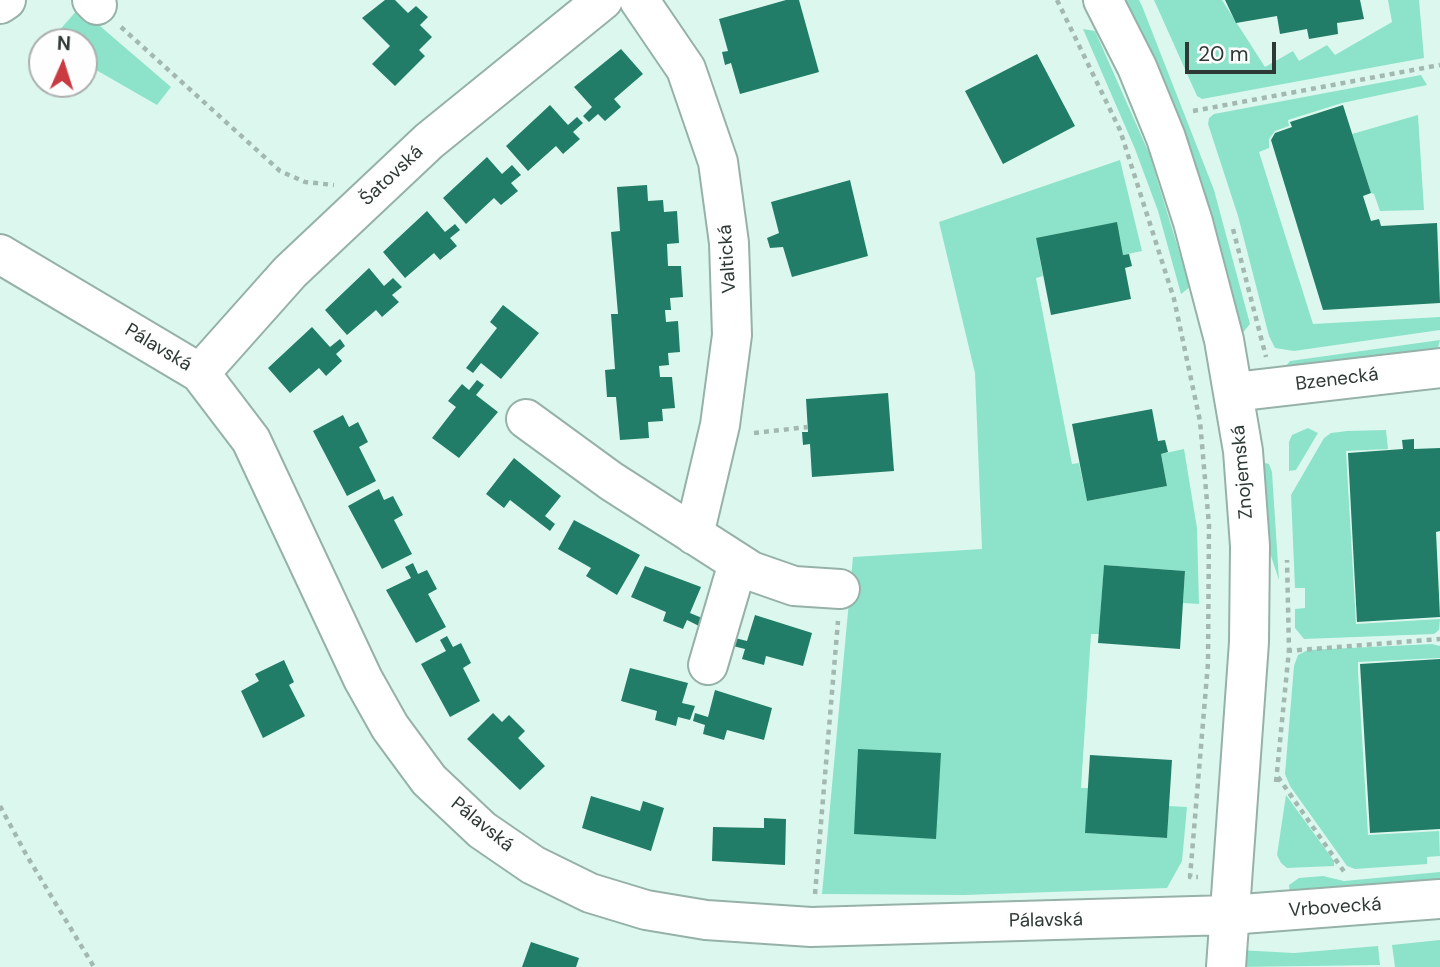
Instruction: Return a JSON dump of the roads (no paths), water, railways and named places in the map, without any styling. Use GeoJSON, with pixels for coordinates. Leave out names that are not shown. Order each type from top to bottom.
{"type":"FeatureCollection","features":[{"type":"Feature","properties":{"kind":"street"},"geometry":{"type":"LineString","coordinates":[[0,5],[6,0]]}},
{"type":"Feature","properties":{"kind":"street","name":"Šatovská"},"geometry":{"type":"LineString","coordinates":[[200,373],[290,272],[429,141],[603,0]]}},
{"type":"Feature","properties":{"kind":"street","name":"Valtická"},"geometry":{"type":"LineString","coordinates":[[639,0],[686,69],[718,162],[729,243],[732,335],[715,444],[694,535]]}},
{"type":"Feature","properties":{"kind":"street","name":"Znojemská"},"geometry":{"type":"LineString","coordinates":[[1103,0],[1137,67],[1166,138],[1210,283],[1234,392],[1243,451],[1250,546],[1248,653],[1226,967]]}},
{"type":"Feature","properties":{"kind":"street","name":"Pálavská"},"geometry":{"type":"LineString","coordinates":[[0,254],[200,373],[251,440],[363,679],[390,727],[429,780],[482,830],[533,865],[590,893],[646,910],[706,920],[811,927],[1230,915]]}},
{"type":"Feature","properties":{"kind":"street","name":"Bzenecká"},"geometry":{"type":"LineString","coordinates":[[1234,392],[1440,368]]}},
{"type":"Feature","properties":{"kind":"street"},"geometry":{"type":"LineString","coordinates":[[526,419],[738,563],[794,586],[840,589]]}},
{"type":"Feature","properties":{"kind":"street"},"geometry":{"type":"LineString","coordinates":[[708,665],[738,563]]}},
{"type":"Feature","properties":{"kind":"street","name":"Vrbovecká"},"geometry":{"type":"LineString","coordinates":[[1230,915],[1440,899]]}}]}
